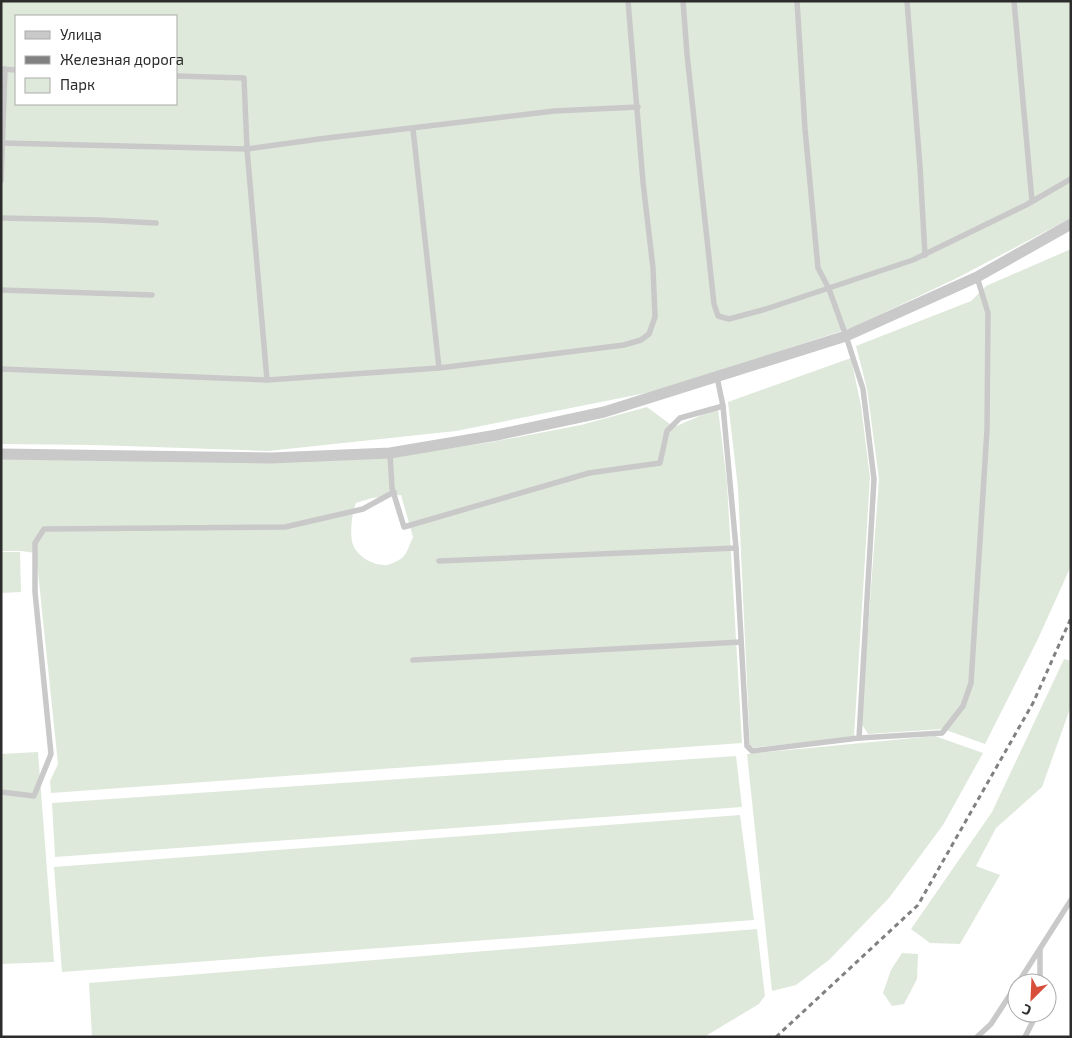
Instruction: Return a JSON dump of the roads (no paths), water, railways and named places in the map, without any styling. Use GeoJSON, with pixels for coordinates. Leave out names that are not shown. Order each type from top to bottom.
{"type":"FeatureCollection","features":[{"type":"Feature","properties":{"kind":"street"},"geometry":{"type":"LineString","coordinates":[[1,454],[271,458],[390,453],[497,435],[604,412],[846,336],[977,277],[1071,224]]}},
{"type":"Feature","properties":{"kind":"lane"},"geometry":{"type":"LineString","coordinates":[[1,369],[267,380],[439,368],[624,345],[641,340],[650,334],[655,316],[653,268],[643,182],[628,1]]}},
{"type":"Feature","properties":{"kind":"lane"},"geometry":{"type":"LineString","coordinates":[[683,1],[714,304],[718,316],[729,319],[766,309],[913,260],[1032,201],[1071,179]]}},
{"type":"Feature","properties":{"kind":"lane"},"geometry":{"type":"LineString","coordinates":[[797,1],[807,148],[818,268],[829,289],[863,389],[874,479],[858,738]]}},
{"type":"Feature","properties":{"kind":"lane"},"geometry":{"type":"LineString","coordinates":[[907,1],[925,255]]}},
{"type":"Feature","properties":{"kind":"lane"},"geometry":{"type":"LineString","coordinates":[[1014,1],[1032,201]]}},
{"type":"Feature","properties":{"kind":"lane"},"geometry":{"type":"LineString","coordinates":[[1,181],[3,69]]}},
{"type":"Feature","properties":{"kind":"lane"},"geometry":{"type":"LineString","coordinates":[[178,76],[244,78],[247,150],[267,380]]}},
{"type":"Feature","properties":{"kind":"lane"},"geometry":{"type":"LineString","coordinates":[[2,143],[247,150],[319,139],[554,111],[638,107]]}},
{"type":"Feature","properties":{"kind":"lane"},"geometry":{"type":"LineString","coordinates":[[413,129],[439,368]]}},
{"type":"Feature","properties":{"kind":"lane"},"geometry":{"type":"LineString","coordinates":[[1,218],[156,223]]}},
{"type":"Feature","properties":{"kind":"lane"},"geometry":{"type":"LineString","coordinates":[[717,376],[723,406],[736,548],[747,746],[752,751],[858,738],[942,733],[963,706],[971,683],[987,430],[988,313],[977,277]]}},
{"type":"Feature","properties":{"kind":"lane"},"geometry":{"type":"LineString","coordinates":[[1,290],[152,295]]}},
{"type":"Feature","properties":{"kind":"lane"},"geometry":{"type":"LineString","coordinates":[[390,453],[394,492],[404,527],[589,473],[660,463],[667,431],[680,418],[723,406]]}},
{"type":"Feature","properties":{"kind":"lane"},"geometry":{"type":"LineString","coordinates":[[1,792],[34,796],[51,754],[35,592],[35,543],[44,529],[286,527],[363,509],[394,492]]}},
{"type":"Feature","properties":{"kind":"lane"},"geometry":{"type":"LineString","coordinates":[[439,561],[736,548]]}},
{"type":"Feature","properties":{"kind":"lane"},"geometry":{"type":"LineString","coordinates":[[413,660],[741,642]]}},
{"type":"Feature","properties":{"kind":"lane"},"geometry":{"type":"LineString","coordinates":[[1024,973],[1071,900]]}},
{"type":"Feature","properties":{"kind":"lane"},"geometry":{"type":"LineString","coordinates":[[1040,949],[1040,973]]}},
{"type":"Feature","properties":{"kind":"lane"},"geometry":{"type":"LineString","coordinates":[[978,1037],[992,1024],[1007,1000]]}},
{"type":"Feature","properties":{"kind":"lane"},"geometry":{"type":"LineString","coordinates":[[1025,1037],[1032,1023]]}},
{"type":"Feature","properties":{"kind":"railway"},"geometry":{"type":"LineString","coordinates":[[776,1037],[918,905],[1033,703],[1071,618]]}}]}
